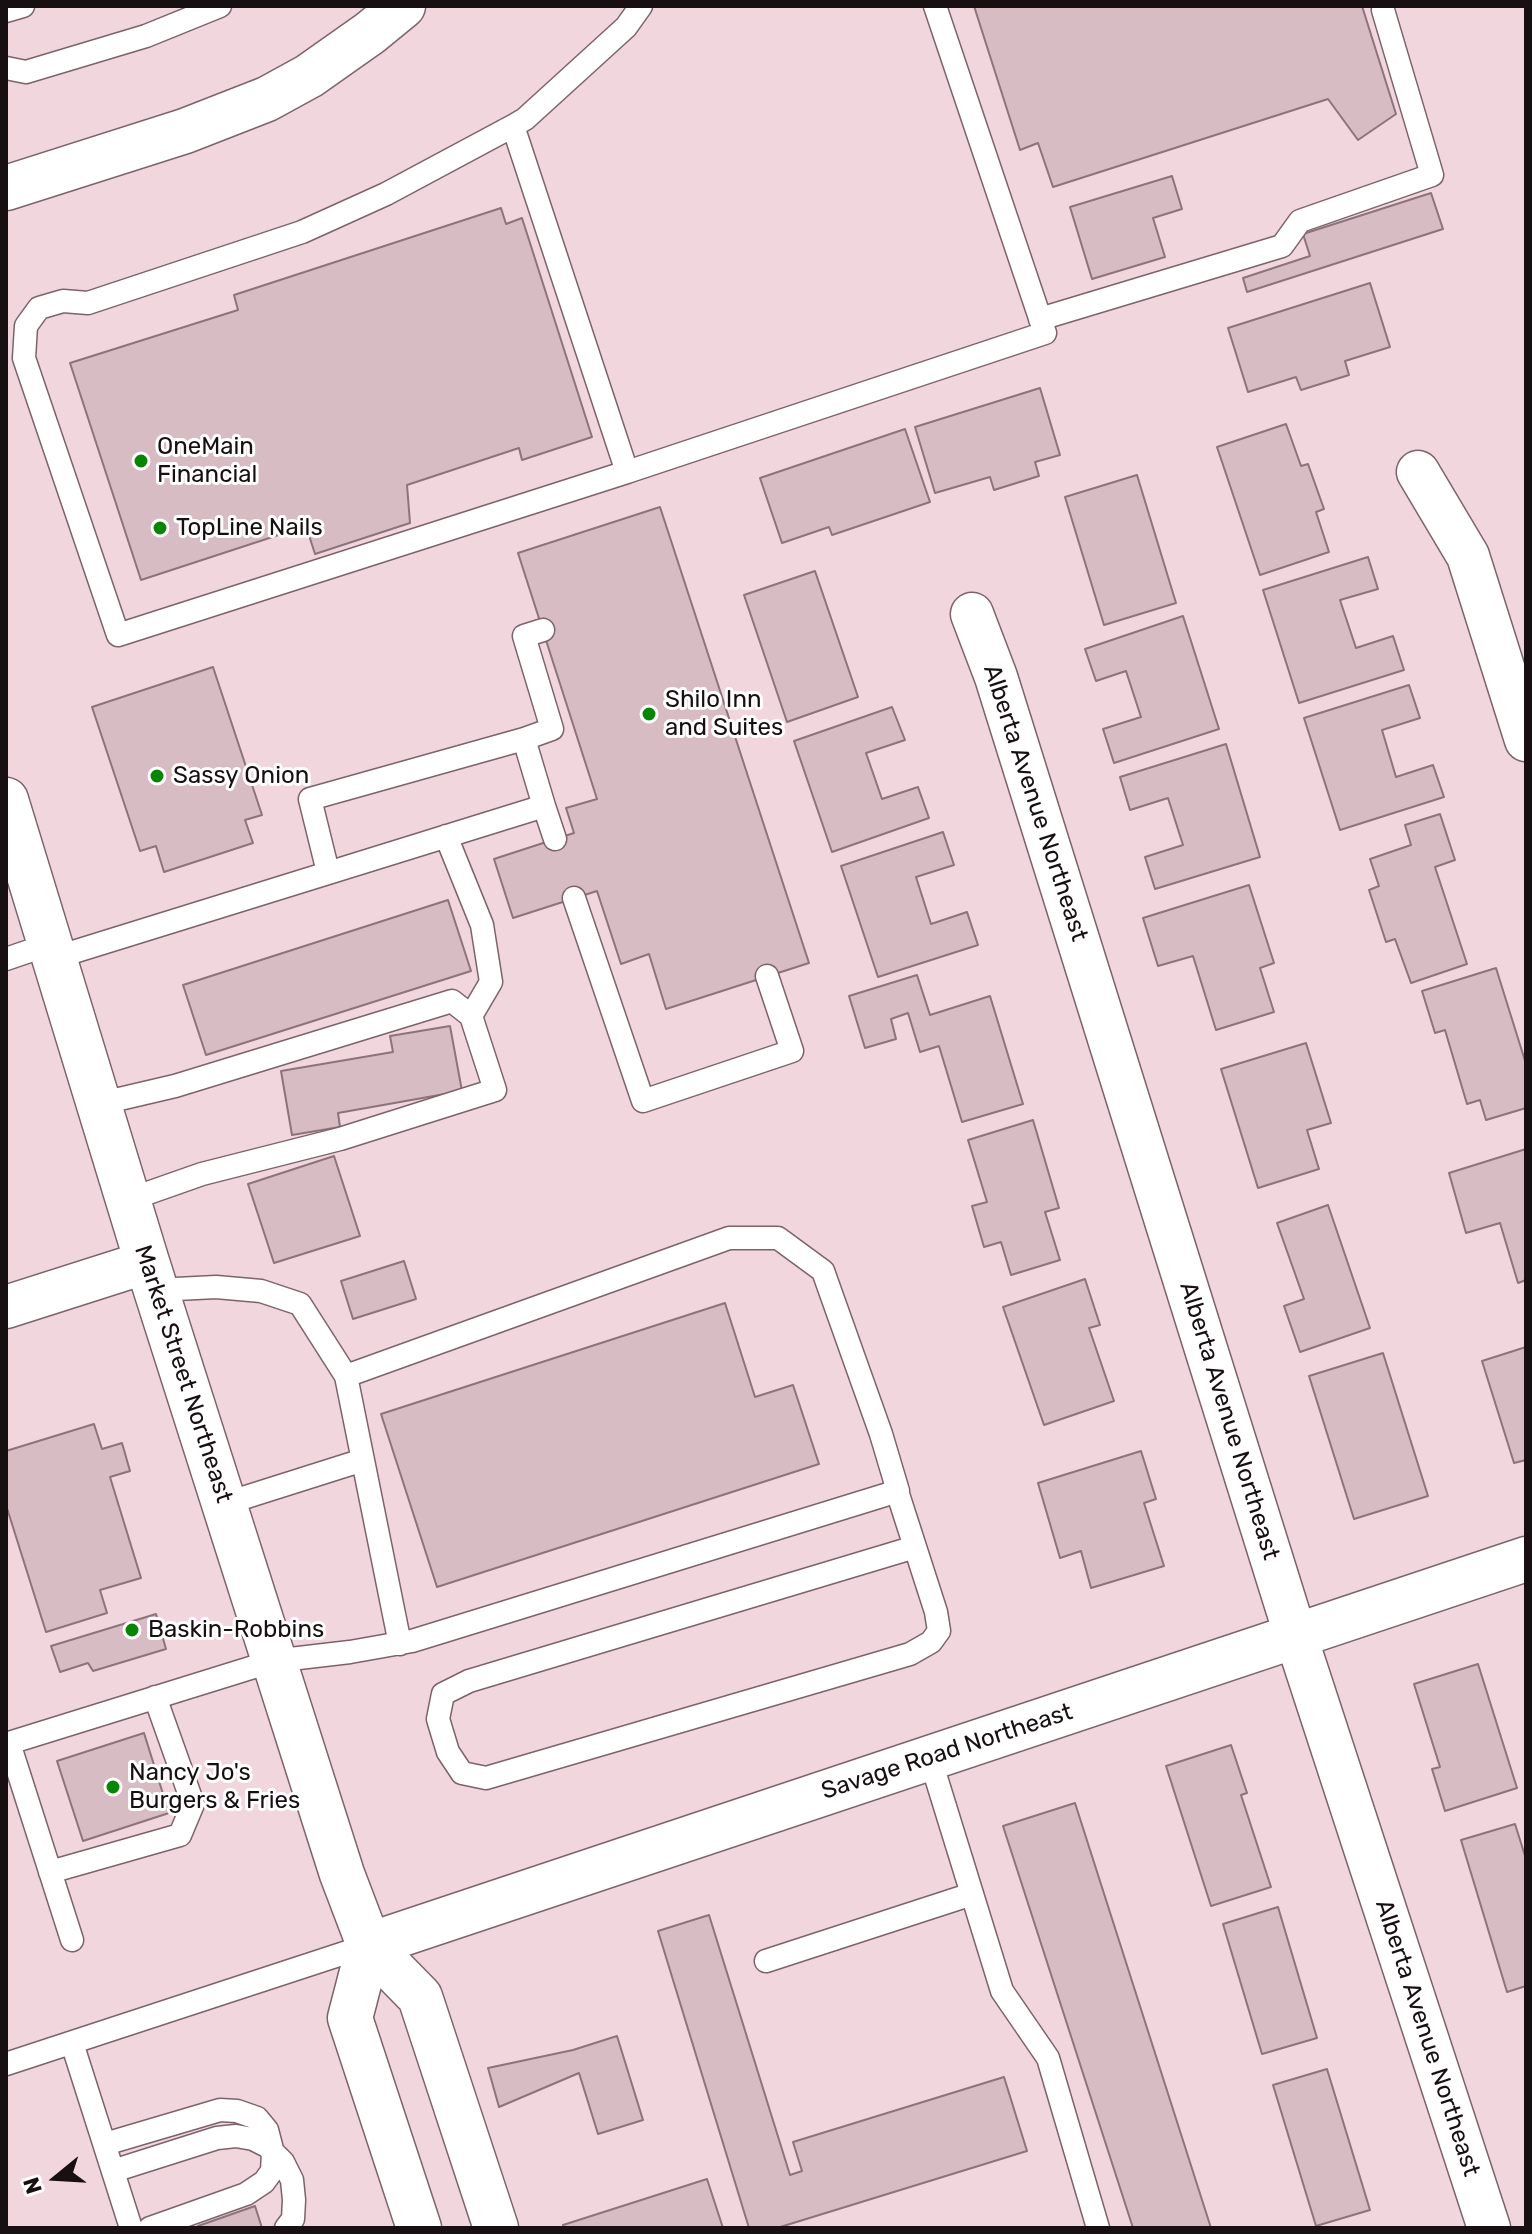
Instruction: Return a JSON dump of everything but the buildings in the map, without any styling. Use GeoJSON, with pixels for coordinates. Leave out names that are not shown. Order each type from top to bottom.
{"type":"FeatureCollection","features":[{"type":"Feature","properties":{"kind":"main road"},"geometry":{"type":"LineString","coordinates":[[6,188],[185,131],[267,99],[309,76],[403,6]]}},
{"type":"Feature","properties":{"kind":"main road","name":"Market Street Northeast"},"geometry":{"type":"LineString","coordinates":[[6,800],[151,1276],[342,1874],[369,1945],[420,1997],[496,2228]]}},
{"type":"Feature","properties":{"kind":"main road","name":"Savage Road Northeast"},"geometry":{"type":"LineString","coordinates":[[369,1945],[1526,1559]]}},
{"type":"Feature","properties":{"kind":"main road"},"geometry":{"type":"LineString","coordinates":[[369,1945],[350,2018],[419,2228]]}},
{"type":"Feature","properties":{"kind":"street"},"geometry":{"type":"LineString","coordinates":[[1418,472],[1468,556],[1526,740]]}},
{"type":"Feature","properties":{"kind":"street","name":"Alberta Avenue Northeast"},"geometry":{"type":"LineString","coordinates":[[972,614],[1000,692],[1296,1637],[1489,2228]]}},
{"type":"Feature","properties":{"kind":"street"},"geometry":{"type":"LineString","coordinates":[[6,1307],[151,1276]]}},
{"type":"Feature","properties":{"kind":"lane"},"geometry":{"type":"LineString","coordinates":[[6,11],[23,6]]}},
{"type":"Feature","properties":{"kind":"lane"},"geometry":{"type":"LineString","coordinates":[[6,68],[26,72],[146,36],[220,6]]}},
{"type":"Feature","properties":{"kind":"lane"},"geometry":{"type":"LineString","coordinates":[[641,6],[626,27],[525,119],[386,194],[302,232],[88,303],[63,301],[39,308],[26,326],[24,358],[118,635],[627,472],[1045,333],[935,6]]}},
{"type":"Feature","properties":{"kind":"lane"},"geometry":{"type":"LineString","coordinates":[[1040,319],[1282,246],[1300,221],[1432,175],[1383,10]]}},
{"type":"Feature","properties":{"kind":"lane"},"geometry":{"type":"LineString","coordinates":[[513,126],[627,472]]}},
{"type":"Feature","properties":{"kind":"lane"},"geometry":{"type":"LineString","coordinates":[[328,872],[310,799],[552,729],[524,636],[543,630]]}},
{"type":"Feature","properties":{"kind":"lane"},"geometry":{"type":"LineString","coordinates":[[524,739],[555,839]]}},
{"type":"Feature","properties":{"kind":"lane"},"geometry":{"type":"LineString","coordinates":[[6,959],[52,951],[544,806]]}},
{"type":"Feature","properties":{"kind":"lane"},"geometry":{"type":"LineString","coordinates":[[446,836],[482,925],[491,982],[471,1016]]}},
{"type":"Feature","properties":{"kind":"lane"},"geometry":{"type":"LineString","coordinates":[[574,898],[643,1101],[792,1051],[767,976]]}},
{"type":"Feature","properties":{"kind":"lane"},"geometry":{"type":"LineString","coordinates":[[98,1104],[185,1083],[452,1001],[471,1016],[495,1090],[340,1139],[202,1174],[128,1200]]}},
{"type":"Feature","properties":{"kind":"lane"},"geometry":{"type":"LineString","coordinates":[[346,1376],[729,1238],[778,1238],[823,1271],[881,1434],[936,1612],[939,1631],[931,1642],[910,1654],[486,1778],[462,1773],[448,1752],[438,1719],[443,1694],[469,1681],[915,1547]]}},
{"type":"Feature","properties":{"kind":"lane"},"geometry":{"type":"LineString","coordinates":[[151,1276],[261,1291],[300,1304],[346,1376],[400,1644]]}},
{"type":"Feature","properties":{"kind":"lane"},"geometry":{"type":"LineString","coordinates":[[224,1504],[363,1460]]}},
{"type":"Feature","properties":{"kind":"lane"},"geometry":{"type":"LineString","coordinates":[[72,1940],[9,1743],[273,1661],[400,1644],[897,1491]]}},
{"type":"Feature","properties":{"kind":"lane"},"geometry":{"type":"LineString","coordinates":[[50,1872],[180,1835],[193,1804],[155,1697]]}},
{"type":"Feature","properties":{"kind":"lane"},"geometry":{"type":"LineString","coordinates":[[930,1758],[1002,1991],[1048,2058],[1098,2228]]}},
{"type":"Feature","properties":{"kind":"lane"},"geometry":{"type":"LineString","coordinates":[[766,1961],[972,1894]]}},
{"type":"Feature","properties":{"kind":"lane"},"geometry":{"type":"LineString","coordinates":[[6,2064],[369,1945]]}},
{"type":"Feature","properties":{"kind":"lane"},"geometry":{"type":"LineString","coordinates":[[72,2043],[131,2228]]}},
{"type":"Feature","properties":{"kind":"lane"},"geometry":{"type":"LineString","coordinates":[[105,2144],[220,2110],[237,2111],[257,2118],[267,2130],[273,2153],[272,2171],[264,2182],[246,2194],[150,2228]]}},
{"type":"Feature","properties":{"kind":"lane"},"geometry":{"type":"LineString","coordinates":[[113,2171],[217,2138],[236,2136],[253,2139],[267,2146],[283,2162],[292,2180],[293,2219],[286,2228]]}},
{"type":"Feature","properties":{"kind":"place","name":"OneMain Financial"},"geometry":{"type":"Point","coordinates":[141,461]}},
{"type":"Feature","properties":{"kind":"place","name":"TopLine Nails"},"geometry":{"type":"Point","coordinates":[160,528]}},
{"type":"Feature","properties":{"kind":"place","name":"Shilo Inn and Suites"},"geometry":{"type":"Point","coordinates":[649,714]}},
{"type":"Feature","properties":{"kind":"place","name":"Sassy Onion"},"geometry":{"type":"Point","coordinates":[157,776]}},
{"type":"Feature","properties":{"kind":"place","name":"Baskin-Robbins"},"geometry":{"type":"Point","coordinates":[132,1630]}},
{"type":"Feature","properties":{"kind":"place","name":"Nancy Jo's Burgers & Fries"},"geometry":{"type":"Point","coordinates":[113,1787]}}]}
